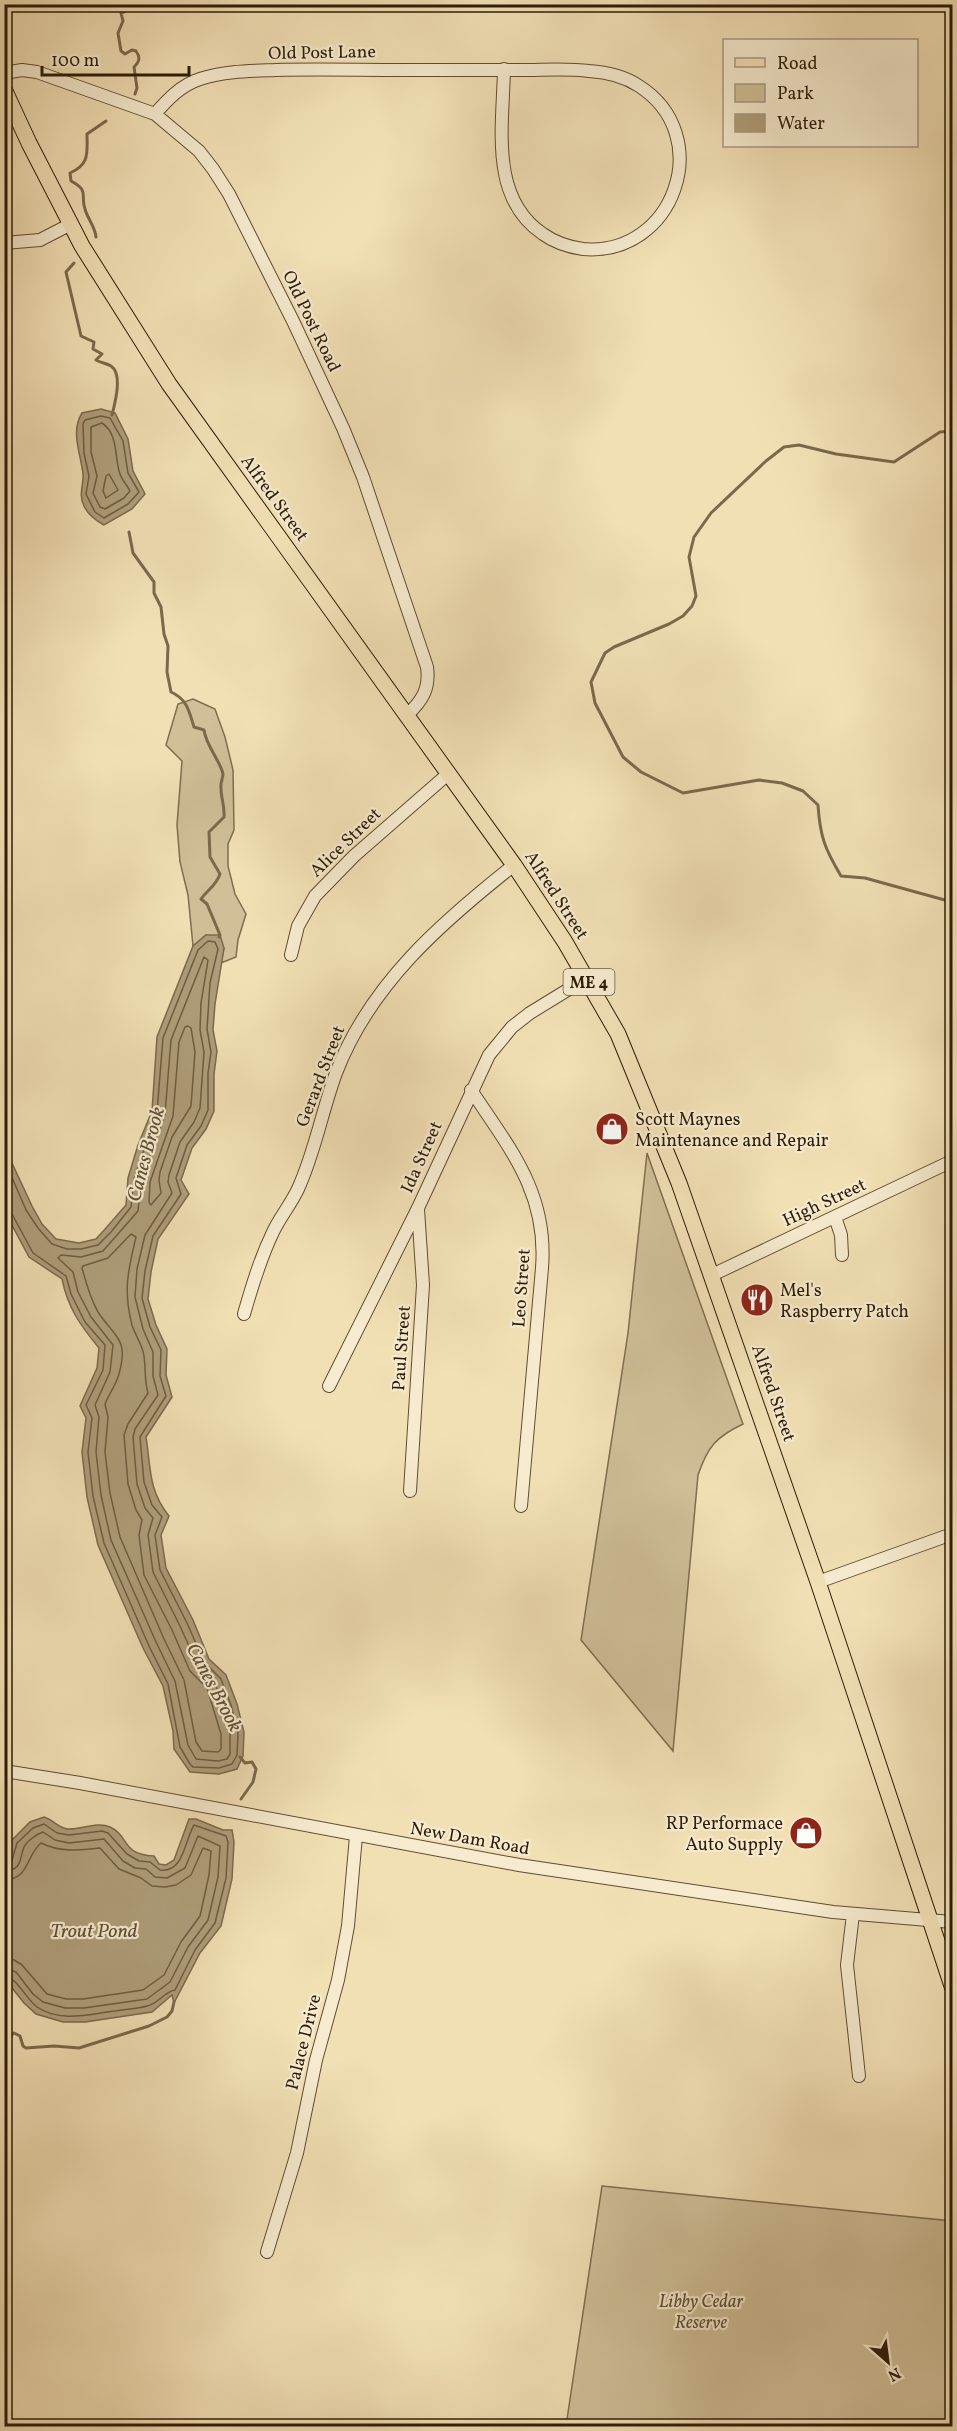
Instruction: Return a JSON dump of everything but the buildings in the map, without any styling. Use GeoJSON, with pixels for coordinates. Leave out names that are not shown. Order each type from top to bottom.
{"type":"FeatureCollection","features":[{"type":"Feature","properties":{"kind":"main road","name":"Alfred Street"},"geometry":{"type":"LineString","coordinates":[[4,89],[71,224],[113,297],[170,384],[514,865],[587,978],[618,1034],[680,1183],[818,1582],[952,1986]]}},
{"type":"Feature","properties":{"kind":"street","name":"Old Post Lane"},"geometry":{"type":"LineString","coordinates":[[155,114],[178,90],[188,84],[198,79],[232,72],[504,69],[589,70],[611,74],[639,86],[656,100],[670,119],[676,133],[680,163],[674,193],[667,207],[651,226],[630,240],[607,248],[582,249],[558,242],[536,230],[527,221],[513,201],[504,177],[504,69]]}},
{"type":"Feature","properties":{"kind":"street","name":"Old Post Road"},"geometry":{"type":"LineString","coordinates":[[4,73],[22,70],[37,72],[155,114],[199,151],[229,194],[293,321],[343,428],[363,477],[428,668],[427,691],[419,704],[407,715]]}},
{"type":"Feature","properties":{"kind":"street"},"geometry":{"type":"LineString","coordinates":[[4,243],[40,240],[71,224]]}},
{"type":"Feature","properties":{"kind":"street","name":"Alice Street"},"geometry":{"type":"LineString","coordinates":[[291,955],[298,926],[315,896],[354,856],[448,774]]}},
{"type":"Feature","properties":{"kind":"street","name":"Gerard Street"},"geometry":{"type":"LineString","coordinates":[[244,1314],[255,1275],[273,1231],[298,1189],[337,1072],[360,1023],[400,967],[422,944],[474,896],[514,865]]}},
{"type":"Feature","properties":{"kind":"street","name":"Ida Street"},"geometry":{"type":"LineString","coordinates":[[329,1386],[418,1208],[489,1055],[512,1027],[530,1012],[587,978]]}},
{"type":"Feature","properties":{"kind":"street","name":"Leo Street"},"geometry":{"type":"LineString","coordinates":[[471,1090],[525,1175],[537,1204],[542,1233],[543,1259],[521,1506]]}},
{"type":"Feature","properties":{"kind":"street","name":"High Street"},"geometry":{"type":"LineString","coordinates":[[712,1275],[952,1161]]}},
{"type":"Feature","properties":{"kind":"street","name":"Paul Street"},"geometry":{"type":"LineString","coordinates":[[410,1491],[423,1285],[418,1208]]}},
{"type":"Feature","properties":{"kind":"street"},"geometry":{"type":"LineString","coordinates":[[835,1216],[841,1234],[842,1255]]}},
{"type":"Feature","properties":{"kind":"street"},"geometry":{"type":"LineString","coordinates":[[818,1582],[952,1534]]}},
{"type":"Feature","properties":{"kind":"street","name":"New Dam Road"},"geometry":{"type":"LineString","coordinates":[[4,1771],[516,1864],[853,1914],[952,1922]]}},
{"type":"Feature","properties":{"kind":"street","name":"Palace Drive"},"geometry":{"type":"LineString","coordinates":[[267,2252],[297,2153],[316,2060],[338,1980],[348,1926],[356,1836]]}},
{"type":"Feature","properties":{"kind":"street"},"geometry":{"type":"LineString","coordinates":[[853,1914],[846,1965],[859,2076]]}},
{"type":"Feature","properties":{"kind":"green space"},"geometry":{"type":"Polygon","coordinates":[[[193,699],[215,709],[233,770],[234,830],[228,844],[228,866],[235,894],[246,914],[238,940],[236,957],[221,963],[224,948],[206,935],[193,946],[188,895],[180,862],[177,825],[182,761],[166,745],[178,704],[193,699]]]}},
{"type":"Feature","properties":{"kind":"green space"},"geometry":{"type":"Polygon","coordinates":[[[647,1153],[743,1424],[726,1433],[714,1444],[705,1457],[698,1475],[673,1751],[581,1640],[628,1333],[647,1153]]]}},
{"type":"Feature","properties":{"kind":"green space","name":"Libby Cedar Reserve"},"geometry":{"type":"Polygon","coordinates":[[[602,2186],[952,2221],[952,2426],[566,2426],[602,2186]]]}},
{"type":"Feature","properties":{"kind":"water"},"geometry":{"type":"Polygon","coordinates":[[[101,409],[115,413],[128,439],[133,471],[145,494],[132,509],[104,525],[90,515],[82,502],[83,474],[77,443],[77,428],[82,413],[101,409]]]}},
{"type":"Feature","properties":{"kind":"water"},"geometry":{"type":"Polygon","coordinates":[[[206,935],[220,935],[224,948],[213,1030],[217,1051],[214,1074],[214,1111],[206,1129],[192,1148],[181,1180],[189,1194],[158,1239],[151,1272],[148,1299],[167,1349],[166,1375],[172,1397],[146,1437],[154,1488],[169,1516],[161,1535],[166,1568],[193,1620],[209,1659],[226,1675],[244,1732],[243,1756],[237,1769],[219,1774],[190,1772],[174,1749],[173,1731],[163,1686],[143,1648],[98,1545],[87,1497],[82,1452],[86,1418],[80,1406],[97,1368],[99,1348],[76,1316],[62,1279],[29,1257],[5,1212],[5,1148],[42,1224],[56,1239],[79,1243],[96,1239],[126,1205],[128,1178],[152,1111],[157,1037],[193,946],[206,935]]]}},
{"type":"Feature","properties":{"kind":"water","name":"Trout Pond"},"geometry":{"type":"Polygon","coordinates":[[[44,1817],[68,1829],[105,1825],[121,1835],[130,1848],[136,1852],[154,1856],[159,1864],[166,1865],[174,1860],[189,1819],[196,1819],[223,1830],[232,1830],[234,1842],[232,1879],[221,1926],[200,1953],[174,2003],[172,1995],[152,2012],[85,2022],[63,2022],[36,2014],[4,1978],[5,1862],[10,1852],[11,1841],[30,1822],[44,1817]]]}},
{"type":"Feature","properties":{"kind":"waterway","name":"Canes Brook"},"geometry":{"type":"LineString","coordinates":[[134,4],[133,8],[121,13],[123,21],[118,33],[121,51],[125,54],[132,50],[136,51],[139,58],[134,67],[137,88],[135,94]]}},
{"type":"Feature","properties":{"kind":"waterway","name":"Canes Brook"},"geometry":{"type":"LineString","coordinates":[[96,237],[85,209],[82,191],[77,184],[71,181],[70,173],[84,162],[87,152],[87,134],[106,121]]}},
{"type":"Feature","properties":{"kind":"waterway","name":"Canes Brook"},"geometry":{"type":"LineString","coordinates":[[74,263],[66,272],[81,336],[94,342],[93,349],[102,354],[96,360],[111,366],[117,375],[112,415]]}},
{"type":"Feature","properties":{"kind":"waterway"},"geometry":{"type":"LineString","coordinates":[[952,431],[940,432],[894,462],[836,454],[799,445],[784,447],[711,513],[694,537],[689,557],[696,596],[692,606],[683,616],[669,624],[605,653],[591,682],[595,703],[623,757],[641,772],[683,793],[759,780],[782,783],[803,791],[818,805],[824,842],[841,876],[865,878],[952,902]]}},
{"type":"Feature","properties":{"kind":"waterway","name":"Canes Brook"},"geometry":{"type":"LineString","coordinates":[[129,532],[133,553],[154,582],[154,593],[161,607],[164,634],[168,646],[167,672],[171,692],[184,702],[194,727],[204,730],[207,742],[223,774],[221,786],[224,817],[209,832],[210,857],[220,874],[214,885],[201,899],[207,904],[219,937]]}},
{"type":"Feature","properties":{"kind":"waterway","name":"Canes Brook"},"geometry":{"type":"LineString","coordinates":[[240,1757],[245,1763],[252,1762],[256,1769],[253,1782],[241,1799]]}},
{"type":"Feature","properties":{"kind":"waterway","name":"Canes Brook"},"geometry":{"type":"LineString","coordinates":[[4,2041],[14,2033],[20,2036],[26,2048],[54,2046],[79,2048],[149,2026],[167,2017],[172,2011],[174,2002]]}},
{"type":"Feature","properties":{"kind":"place","name":"Scott Maynes Maintenance and Repair"},"geometry":{"type":"Point","coordinates":[612,1129]}},
{"type":"Feature","properties":{"kind":"place","name":"Mel's Raspberry Patch"},"geometry":{"type":"Point","coordinates":[757,1300]}},
{"type":"Feature","properties":{"kind":"place","name":"RP Performace Auto Supply"},"geometry":{"type":"Point","coordinates":[806,1833]}}]}
